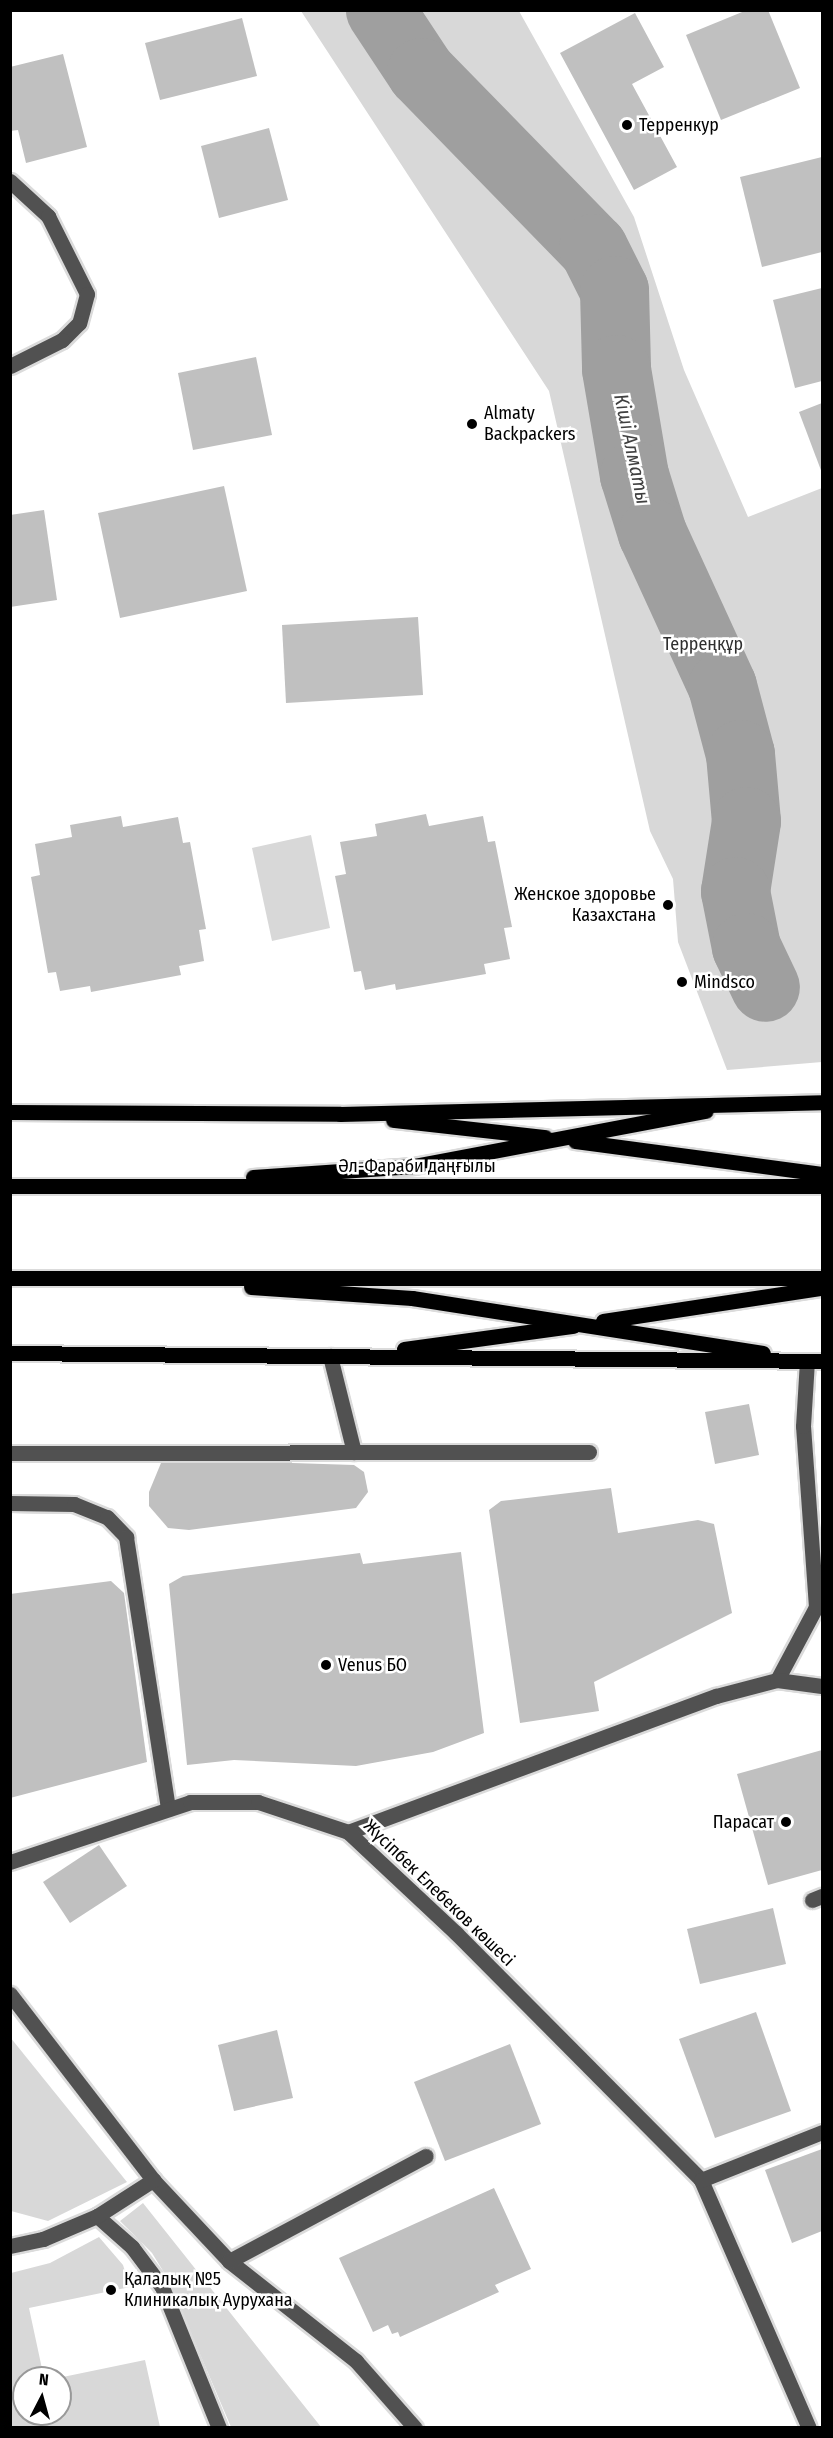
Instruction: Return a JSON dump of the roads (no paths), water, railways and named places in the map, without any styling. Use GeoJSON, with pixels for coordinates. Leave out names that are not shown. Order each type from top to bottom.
{"type":"FeatureCollection","features":[{"type":"Feature","properties":{"kind":"main road"},"geometry":{"type":"LineString","coordinates":[[118,1186],[414,1166],[752,1102]]}},
{"type":"Feature","properties":{"kind":"main road"},"geometry":{"type":"LineString","coordinates":[[10,1112],[340,1114],[822,1102]]}},
{"type":"Feature","properties":{"kind":"main road"},"geometry":{"type":"LineString","coordinates":[[340,1114],[560,1139],[822,1174]]}},
{"type":"Feature","properties":{"kind":"main road","name":"Әл-Фараби даңғылы"},"geometry":{"type":"LineString","coordinates":[[10,1185],[822,1186]]}},
{"type":"Feature","properties":{"kind":"main road"},"geometry":{"type":"LineString","coordinates":[[10,1278],[822,1278]]}},
{"type":"Feature","properties":{"kind":"main road"},"geometry":{"type":"LineString","coordinates":[[120,1278],[412,1298],[591,1323],[815,1361]]}},
{"type":"Feature","properties":{"kind":"main road"},"geometry":{"type":"LineString","coordinates":[[330,1356],[479,1341],[822,1288]]}},
{"type":"Feature","properties":{"kind":"main road"},"geometry":{"type":"LineString","coordinates":[[10,1353],[815,1361]]}},
{"type":"Feature","properties":{"kind":"street"},"geometry":{"type":"LineString","coordinates":[[10,181],[48,216],[87,294],[79,323],[62,340],[10,366]]}},
{"type":"Feature","properties":{"kind":"street"},"geometry":{"type":"LineString","coordinates":[[330,1356],[354,1452]]}},
{"type":"Feature","properties":{"kind":"street"},"geometry":{"type":"LineString","coordinates":[[777,1680],[816,1607],[803,1426],[815,1361]]}},
{"type":"Feature","properties":{"kind":"street"},"geometry":{"type":"LineString","coordinates":[[10,1453],[588,1452]]}},
{"type":"Feature","properties":{"kind":"street"},"geometry":{"type":"LineString","coordinates":[[10,1503],[74,1504],[107,1517],[126,1538],[168,1809]]}},
{"type":"Feature","properties":{"kind":"street"},"geometry":{"type":"LineString","coordinates":[[348,1832],[716,1696],[777,1680],[822,1686]]}},
{"type":"Feature","properties":{"kind":"street","name":"Жүсіпбек Елебеков көшесі"},"geometry":{"type":"LineString","coordinates":[[10,1862],[190,1802],[258,1802],[348,1832],[464,1941],[701,2180],[809,2427]]}},
{"type":"Feature","properties":{"kind":"street"},"geometry":{"type":"LineString","coordinates":[[10,1994],[153,2180],[230,2261],[356,2361],[415,2427]]}},
{"type":"Feature","properties":{"kind":"street"},"geometry":{"type":"LineString","coordinates":[[701,2180],[822,2132]]}},
{"type":"Feature","properties":{"kind":"street"},"geometry":{"type":"LineString","coordinates":[[230,2261],[426,2156]]}},
{"type":"Feature","properties":{"kind":"street"},"geometry":{"type":"LineString","coordinates":[[10,2246],[43,2239],[97,2216],[153,2180]]}},
{"type":"Feature","properties":{"kind":"street"},"geometry":{"type":"LineString","coordinates":[[97,2216],[132,2247],[162,2287],[219,2427]]}},
{"type":"Feature","properties":{"kind":"waterway","name":"Кіші Алматы"},"geometry":{"type":"LineString","coordinates":[[380,10],[421,72],[593,248],[614,290],[616,369],[634,475],[652,533],[722,686],[740,754],[746,821],[735,891],[746,947],[765,987]]}},
{"type":"Feature","properties":{"kind":"place","name":"Терренкур"},"geometry":{"type":"Point","coordinates":[627,125]}},
{"type":"Feature","properties":{"kind":"place","name":"Almaty Backpackers"},"geometry":{"type":"Point","coordinates":[472,424]}},
{"type":"Feature","properties":{"kind":"place","name":"Женское здоровье Казахстана"},"geometry":{"type":"Point","coordinates":[668,905]}},
{"type":"Feature","properties":{"kind":"place","name":"Mindsco"},"geometry":{"type":"Point","coordinates":[682,982]}},
{"type":"Feature","properties":{"kind":"place","name":"Venus БО"},"geometry":{"type":"Point","coordinates":[326,1665]}},
{"type":"Feature","properties":{"kind":"place","name":"Парасат"},"geometry":{"type":"Point","coordinates":[786,1822]}},
{"type":"Feature","properties":{"kind":"place","name":"Қалалық №5 Клиникалық Аурухана"},"geometry":{"type":"Point","coordinates":[111,2290]}},
{"type":"Feature","properties":{"kind":"park label","name":"Терреңқұр"},"geometry":{"type":"Point","coordinates":[703,644]}}]}
